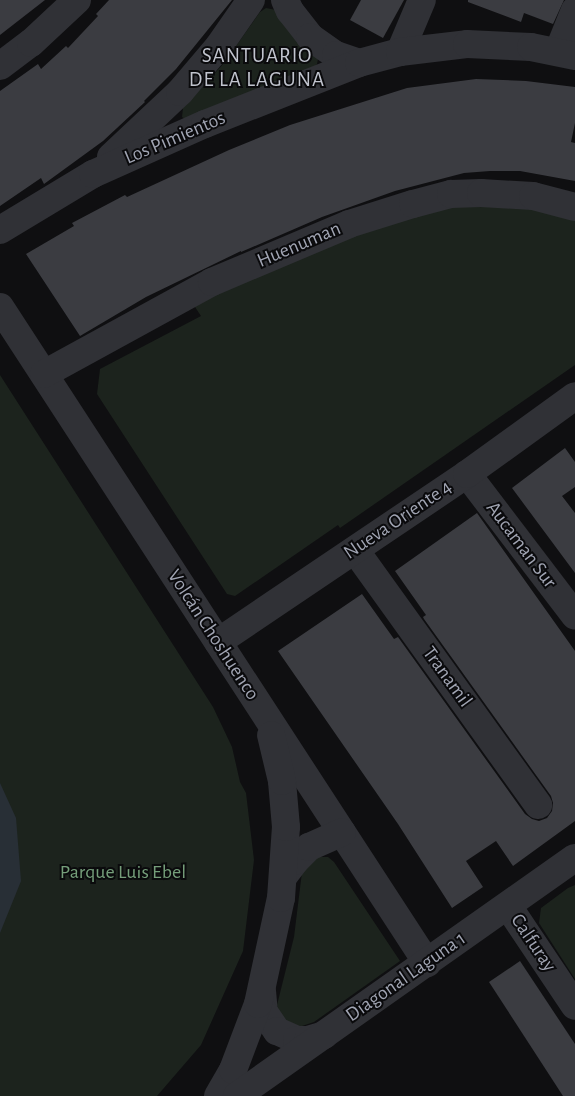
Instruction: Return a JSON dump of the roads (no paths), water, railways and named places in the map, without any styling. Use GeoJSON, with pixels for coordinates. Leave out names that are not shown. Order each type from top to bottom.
{"type":"FeatureCollection","features":[{"type":"Feature","properties":{"kind":"street"},"geometry":{"type":"LineString","coordinates":[[0,66],[31,43],[77,0]]}},
{"type":"Feature","properties":{"kind":"street"},"geometry":{"type":"LineString","coordinates":[[93,174],[180,92],[219,46],[251,0]]}},
{"type":"Feature","properties":{"kind":"street"},"geometry":{"type":"LineString","coordinates":[[285,0],[290,12],[310,37],[336,55],[359,63]]}},
{"type":"Feature","properties":{"kind":"street"},"geometry":{"type":"LineString","coordinates":[[400,52],[422,0]]}},
{"type":"Feature","properties":{"kind":"street"},"geometry":{"type":"LineString","coordinates":[[566,54],[575,10]]}},
{"type":"Feature","properties":{"kind":"street","name":"Los Pimientos"},"geometry":{"type":"LineString","coordinates":[[0,230],[93,174],[205,124],[359,63],[400,52],[467,44],[531,47],[566,54]]}},
{"type":"Feature","properties":{"kind":"street","name":"Huenuman"},"geometry":{"type":"LineString","coordinates":[[44,374],[212,282],[349,224],[404,206],[452,194],[482,194],[534,196],[575,207]]}},
{"type":"Feature","properties":{"kind":"street","name":"Volcán Choshuenco"},"geometry":{"type":"LineString","coordinates":[[0,307],[427,963]]}},
{"type":"Feature","properties":{"kind":"street","name":"Nueva Oriente 4"},"geometry":{"type":"LineString","coordinates":[[218,642],[467,474],[575,396]]}},
{"type":"Feature","properties":{"kind":"street","name":"Aucaman Sur"},"geometry":{"type":"LineString","coordinates":[[467,474],[575,616]]}},
{"type":"Feature","properties":{"kind":"street","name":"Tranamil"},"geometry":{"type":"LineString","coordinates":[[355,550],[538,805]]}},
{"type":"Feature","properties":{"kind":"street"},"geometry":{"type":"LineString","coordinates":[[218,1096],[233,1070],[262,989],[276,931],[283,877],[286,827],[282,788],[274,746],[264,712]]}},
{"type":"Feature","properties":{"kind":"street"},"geometry":{"type":"LineString","coordinates":[[283,877],[295,860],[309,847],[342,832]]}},
{"type":"Feature","properties":{"kind":"street","name":"Diagonal Laguna 1"},"geometry":{"type":"LineString","coordinates":[[237,1096],[574,861]]}},
{"type":"Feature","properties":{"kind":"street","name":"Calfuray"},"geometry":{"type":"LineString","coordinates":[[508,906],[575,1006]]}},
{"type":"Feature","properties":{"kind":"street"},"geometry":{"type":"LineString","coordinates":[[262,989],[264,1012],[277,1031],[287,1037],[308,1040],[328,1032]]}},
{"type":"Feature","properties":{"kind":"district","name":"SANTUARIO DE LA LAGUNA"},"geometry":{"type":"Point","coordinates":[257,68]}},
{"type":"Feature","properties":{"kind":"park label","name":"Parque Luis Ebel"},"geometry":{"type":"Point","coordinates":[123,872]}}]}
